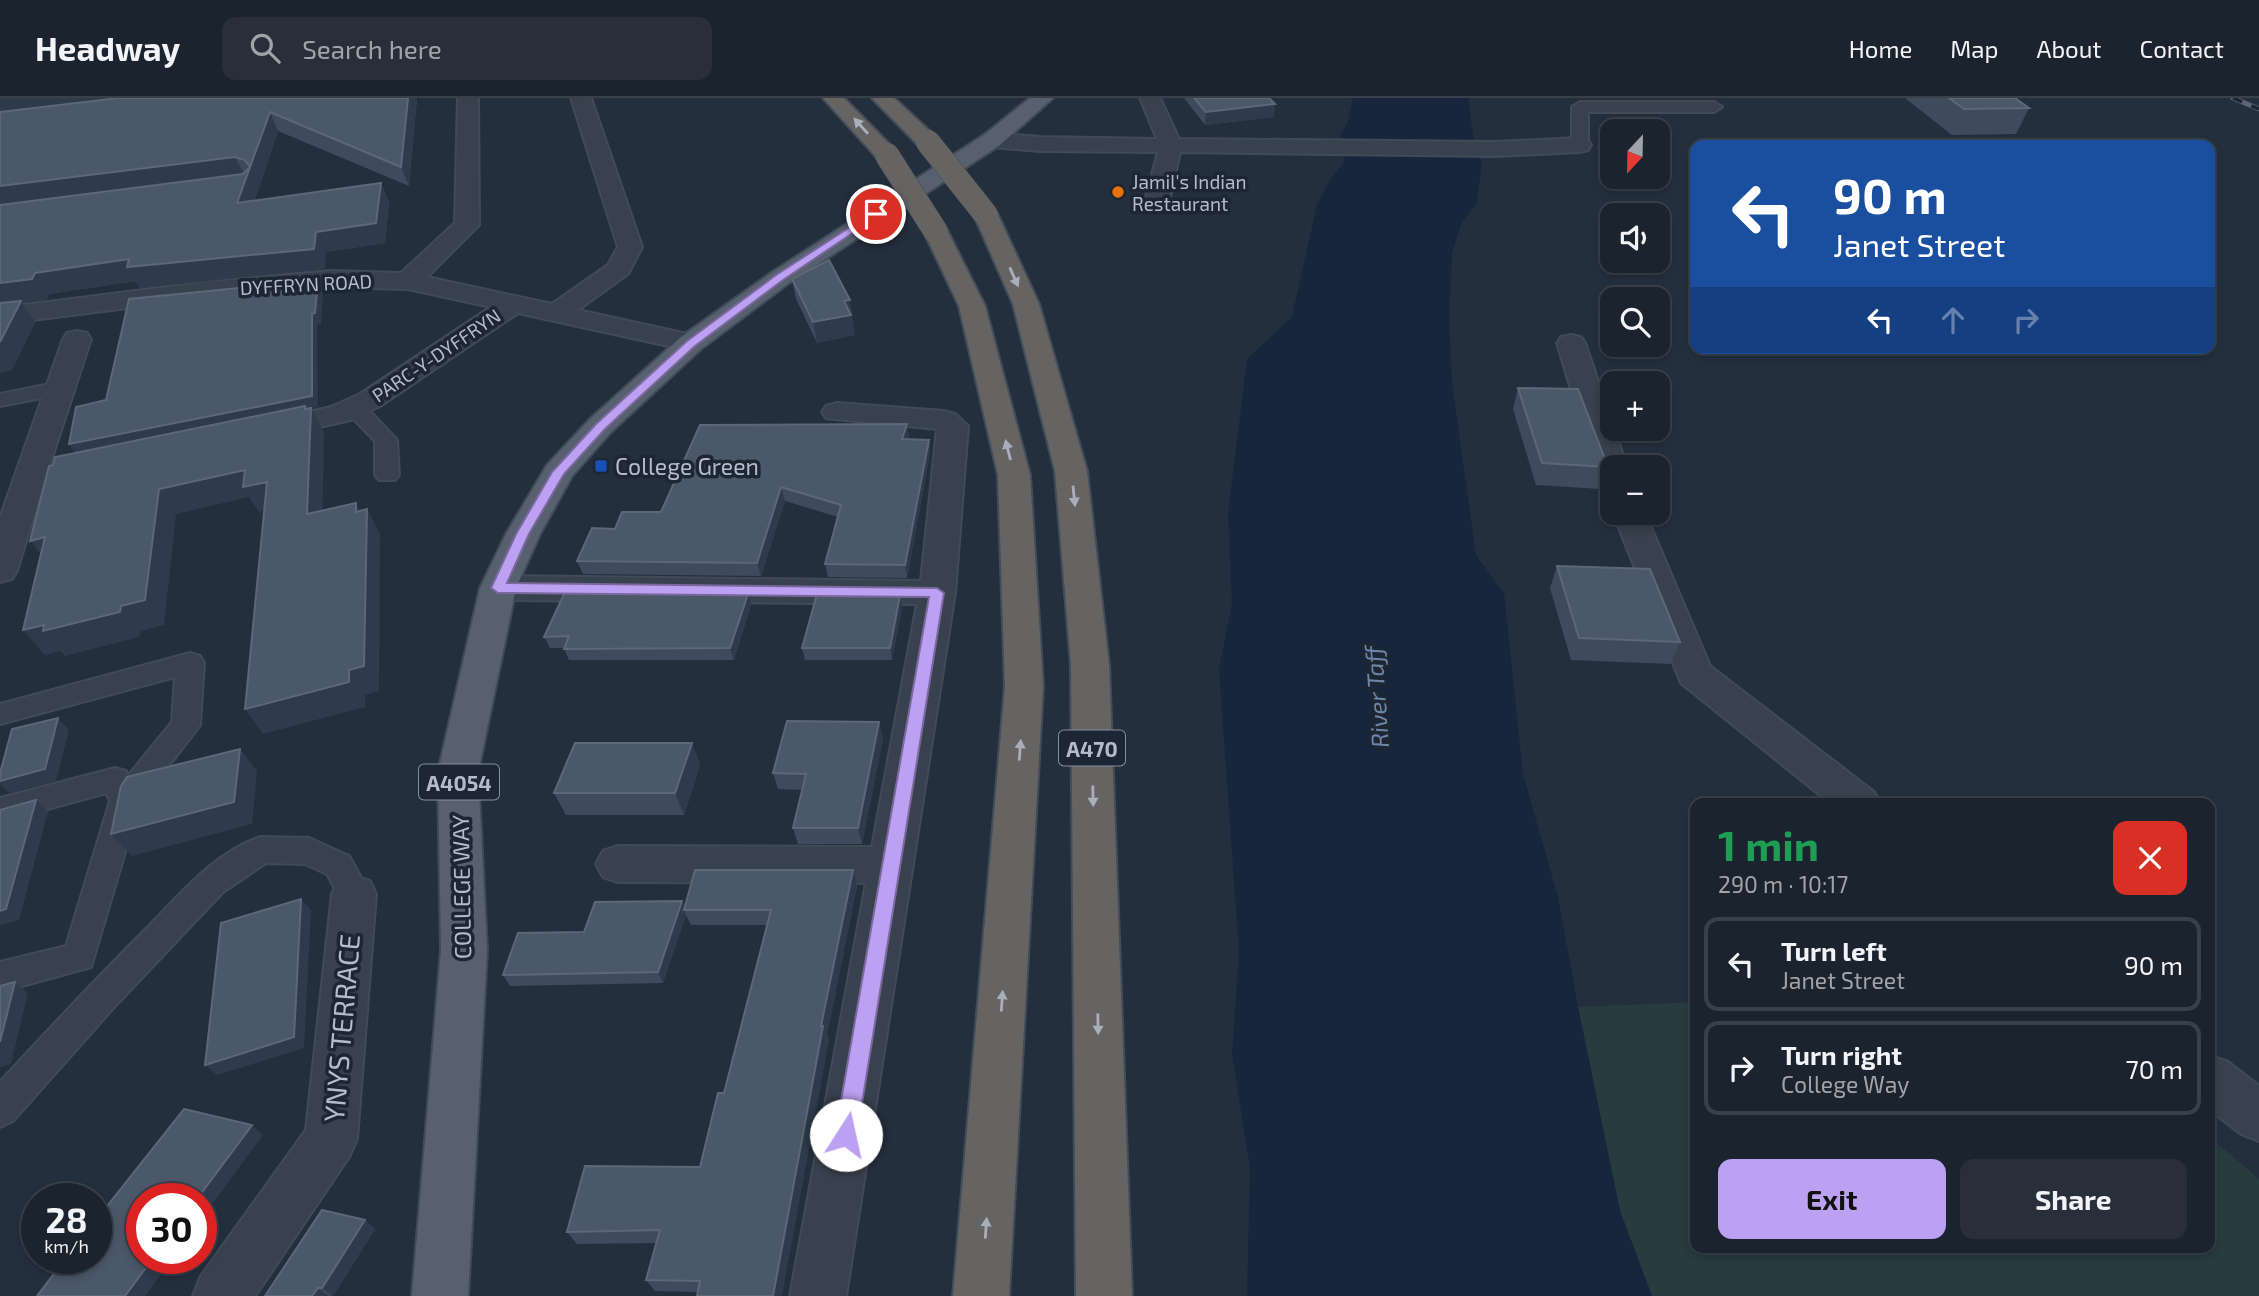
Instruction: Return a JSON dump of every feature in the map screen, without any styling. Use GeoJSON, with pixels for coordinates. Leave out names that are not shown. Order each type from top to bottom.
{"type":"FeatureCollection","features":[{"type":"Feature","properties":{"kind":"highway"},"geometry":{"type":"LineString","coordinates":[[832,98],[887,155],[936,232],[972,306],[1014,475],[1024,686],[981,1296]]}},
{"type":"Feature","properties":{"kind":"highway","name":"A470"},"geometry":{"type":"LineString","coordinates":[[882,98],[928,142],[986,215],[1027,304],[1072,471],[1090,665],[1104,1296]]}},
{"type":"Feature","properties":{"kind":"main road","name":"A4054"},"geometry":{"type":"LineString","coordinates":[[691,343],[780,278],[992,140],[1042,98]]}},
{"type":"Feature","properties":{"kind":"main road","name":"COLLEGE WAY"},"geometry":{"type":"LineString","coordinates":[[440,1296],[464,950],[458,772],[498,588],[523,534],[558,472],[600,426],[691,343]]}},
{"type":"Feature","properties":{"kind":"street"},"geometry":{"type":"LineString","coordinates":[[408,281],[467,225],[468,98]]}},
{"type":"Feature","properties":{"kind":"street"},"geometry":{"type":"LineString","coordinates":[[557,313],[619,269],[630,247],[581,98]]}},
{"type":"Feature","properties":{"kind":"street"},"geometry":{"type":"LineString","coordinates":[[1150,98],[1171,145],[1158,197]]}},
{"type":"Feature","properties":{"kind":"street"},"geometry":{"type":"LineString","coordinates":[[992,140],[1040,144],[1496,149],[1580,145]]}},
{"type":"Feature","properties":{"kind":"street","name":"DYFFRYN ROAD"},"geometry":{"type":"LineString","coordinates":[[0,316],[207,290],[331,279],[408,281],[691,343]]}},
{"type":"Feature","properties":{"kind":"street","name":"PARC-Y-DYFFRYN"},"geometry":{"type":"LineString","coordinates":[[239,435],[340,414],[353,408],[411,375],[514,303]]}},
{"type":"Feature","properties":{"kind":"street"},"geometry":{"type":"LineString","coordinates":[[2,559],[77,339]]}},
{"type":"Feature","properties":{"kind":"street"},"geometry":{"type":"LineString","coordinates":[[1571,342],[1607,455]]}},
{"type":"Feature","properties":{"kind":"street"},"geometry":{"type":"LineString","coordinates":[[818,1296],[937,593],[953,426],[944,419],[836,412]]}},
{"type":"Feature","properties":{"kind":"street"},"geometry":{"type":"LineString","coordinates":[[29,478],[134,456]]}},
{"type":"Feature","properties":{"kind":"street"},"geometry":{"type":"LineString","coordinates":[[1634,525],[1694,674],[1853,798]]}},
{"type":"Feature","properties":{"kind":"street"},"geometry":{"type":"LineString","coordinates":[[498,588],[937,593]]}},
{"type":"Feature","properties":{"kind":"street"},"geometry":{"type":"LineString","coordinates":[[618,864],[892,865]]}},
{"type":"Feature","properties":{"kind":"street","name":"YNYS TERRACE"},"geometry":{"type":"LineString","coordinates":[[221,1296],[331,1139],[354,894]]}},
{"type":"Feature","properties":{"kind":"street"},"geometry":{"type":"LineString","coordinates":[[2215,1083],[2259,1117]]}},
{"type":"Feature","properties":{"kind":"lane"},"geometry":{"type":"LineString","coordinates":[[1580,145],[1579,102],[1714,107]]}},
{"type":"Feature","properties":{"kind":"lane"},"geometry":{"type":"LineString","coordinates":[[0,400],[60,388]]}},
{"type":"Feature","properties":{"kind":"lane"},"geometry":{"type":"LineString","coordinates":[[353,408],[386,440],[387,475]]}},
{"type":"Feature","properties":{"kind":"lane"},"geometry":{"type":"LineString","coordinates":[[0,714],[190,663],[186,725],[125,801],[79,957],[0,977]]}},
{"type":"Feature","properties":{"kind":"lane"},"geometry":{"type":"LineString","coordinates":[[0,810],[116,779],[125,801]]}},
{"type":"Feature","properties":{"kind":"lane"},"geometry":{"type":"LineString","coordinates":[[0,1109],[103,995],[212,883],[260,850],[309,850],[338,865],[354,894]]}},
{"type":"Feature","properties":{"kind":"green space"},"geometry":{"type":"Polygon","coordinates":[[[1690,1002],[1690,1253],[2215,1253],[2215,1141],[2259,1179],[2259,1296],[1652,1296],[1620,1211],[1578,1007],[1690,1002]]]}},
{"type":"Feature","properties":{"kind":"water","name":"River Taff"},"geometry":{"type":"Polygon","coordinates":[[[1353,98],[1468,98],[1473,135],[1482,164],[1476,205],[1461,224],[1452,253],[1449,319],[1452,383],[1476,555],[1504,593],[1523,774],[1558,897],[1620,1211],[1652,1296],[1247,1296],[1250,1168],[1232,1054],[1239,952],[1219,669],[1232,603],[1228,514],[1247,359],[1292,317],[1317,205],[1331,178],[1344,162],[1340,135],[1348,122],[1353,98]]]}},
{"type":"Feature","properties":{"kind":"building"},"geometry":{"type":"Polygon","coordinates":[[[119,98],[408,98],[401,167],[270,112],[237,203],[381,183],[376,223],[316,232],[314,249],[127,267],[129,259],[35,273],[32,279],[0,283],[0,205],[243,174],[250,167],[245,160],[235,157],[0,186],[0,112],[119,98]]]}},
{"type":"Feature","properties":{"kind":"building"},"geometry":{"type":"Polygon","coordinates":[[[1194,98],[1269,98],[1275,104],[1206,112],[1194,98]]]}},
{"type":"Feature","properties":{"kind":"building"},"geometry":{"type":"Polygon","coordinates":[[[1949,98],[2015,98],[2029,108],[1964,109],[1949,98]]]}},
{"type":"Feature","properties":{"kind":"building"},"geometry":{"type":"Polygon","coordinates":[[[829,260],[850,300],[844,301],[851,315],[813,322],[792,279],[829,260]]]}},
{"type":"Feature","properties":{"kind":"building"},"geometry":{"type":"Polygon","coordinates":[[[318,280],[315,313],[312,314],[312,396],[69,444],[76,407],[106,400],[129,299],[318,280]]]}},
{"type":"Feature","properties":{"kind":"building"},"geometry":{"type":"Polygon","coordinates":[[[21,301],[0,342],[0,303],[21,301]]]}},
{"type":"Feature","properties":{"kind":"building"},"geometry":{"type":"Polygon","coordinates":[[[1518,388],[1578,389],[1603,455],[1600,455],[1600,467],[1542,463],[1518,388]]]}},
{"type":"Feature","properties":{"kind":"building"},"geometry":{"type":"Polygon","coordinates":[[[305,406],[305,409],[311,408],[307,514],[356,503],[356,512],[367,509],[364,666],[349,670],[349,682],[245,709],[267,482],[243,487],[245,470],[159,489],[145,600],[121,606],[120,612],[43,631],[44,625],[23,630],[45,537],[30,541],[49,466],[53,465],[55,457],[305,406]]]}},
{"type":"Feature","properties":{"kind":"building"},"geometry":{"type":"Polygon","coordinates":[[[907,424],[902,439],[929,440],[905,565],[825,564],[841,505],[781,487],[757,563],[577,561],[592,528],[615,529],[622,512],[661,512],[700,425],[907,424]]]}},
{"type":"Feature","properties":{"kind":"building"},"geometry":{"type":"Polygon","coordinates":[[[1557,566],[1650,569],[1680,642],[1579,638],[1557,566]]]}},
{"type":"Feature","properties":{"kind":"building"},"geometry":{"type":"Polygon","coordinates":[[[565,592],[748,594],[730,648],[564,649],[569,636],[544,637],[565,592]]]}},
{"type":"Feature","properties":{"kind":"building"},"geometry":{"type":"Polygon","coordinates":[[[817,594],[900,595],[890,648],[802,648],[817,594]]]}},
{"type":"Feature","properties":{"kind":"building"},"geometry":{"type":"Polygon","coordinates":[[[58,718],[45,769],[0,781],[12,729],[58,718]]]}},
{"type":"Feature","properties":{"kind":"building"},"geometry":{"type":"Polygon","coordinates":[[[787,721],[879,722],[858,828],[793,828],[806,774],[773,773],[787,721]]]}},
{"type":"Feature","properties":{"kind":"building"},"geometry":{"type":"Polygon","coordinates":[[[575,743],[692,743],[675,793],[554,793],[575,743]]]}},
{"type":"Feature","properties":{"kind":"building"},"geometry":{"type":"Polygon","coordinates":[[[240,749],[234,802],[111,834],[121,786],[127,777],[240,749]]]}},
{"type":"Feature","properties":{"kind":"building"},"geometry":{"type":"Polygon","coordinates":[[[36,800],[6,909],[0,911],[0,810],[36,800]]]}},
{"type":"Feature","properties":{"kind":"building"},"geometry":{"type":"Polygon","coordinates":[[[695,870],[853,870],[821,1026],[773,1296],[697,1296],[700,1281],[646,1280],[660,1230],[567,1232],[585,1166],[700,1167],[718,1093],[724,1093],[771,910],[684,910],[695,870]]]}},
{"type":"Feature","properties":{"kind":"building"},"geometry":{"type":"Polygon","coordinates":[[[301,899],[294,1037],[205,1065],[221,923],[301,899]]]}},
{"type":"Feature","properties":{"kind":"building"},"geometry":{"type":"Polygon","coordinates":[[[682,901],[658,972],[503,975],[518,933],[584,932],[595,902],[682,901]]]}},
{"type":"Feature","properties":{"kind":"building"},"geometry":{"type":"Polygon","coordinates":[[[15,982],[0,1042],[0,986],[15,982]]]}},
{"type":"Feature","properties":{"kind":"building"},"geometry":{"type":"Polygon","coordinates":[[[184,1109],[252,1125],[209,1183],[126,1183],[126,1274],[141,1274],[125,1296],[37,1296],[54,1274],[112,1274],[112,1200],[184,1109]]]}},
{"type":"Feature","properties":{"kind":"building"},"geometry":{"type":"Polygon","coordinates":[[[322,1210],[365,1220],[322,1288],[318,1288],[312,1296],[265,1296],[322,1210]]]}},
{"type":"Feature","properties":{"kind":"railway"},"geometry":{"type":"LineString","coordinates":[[2233,98],[2259,109]]}},
{"type":"Feature","properties":{"kind":"place","name":"Jamil's Indian Restaurant"},"geometry":{"type":"Point","coordinates":[1118,192]}},
{"type":"Feature","properties":{"kind":"place","name":"College Green"},"geometry":{"type":"Point","coordinates":[601,466]}},
{"type":"Feature","properties":{"kind":"route"},"geometry":{"type":"LineString","coordinates":[[846,1135],[937,593],[498,588],[523,534],[558,472],[600,426],[691,343],[830,243],[876,214]]}}]}
